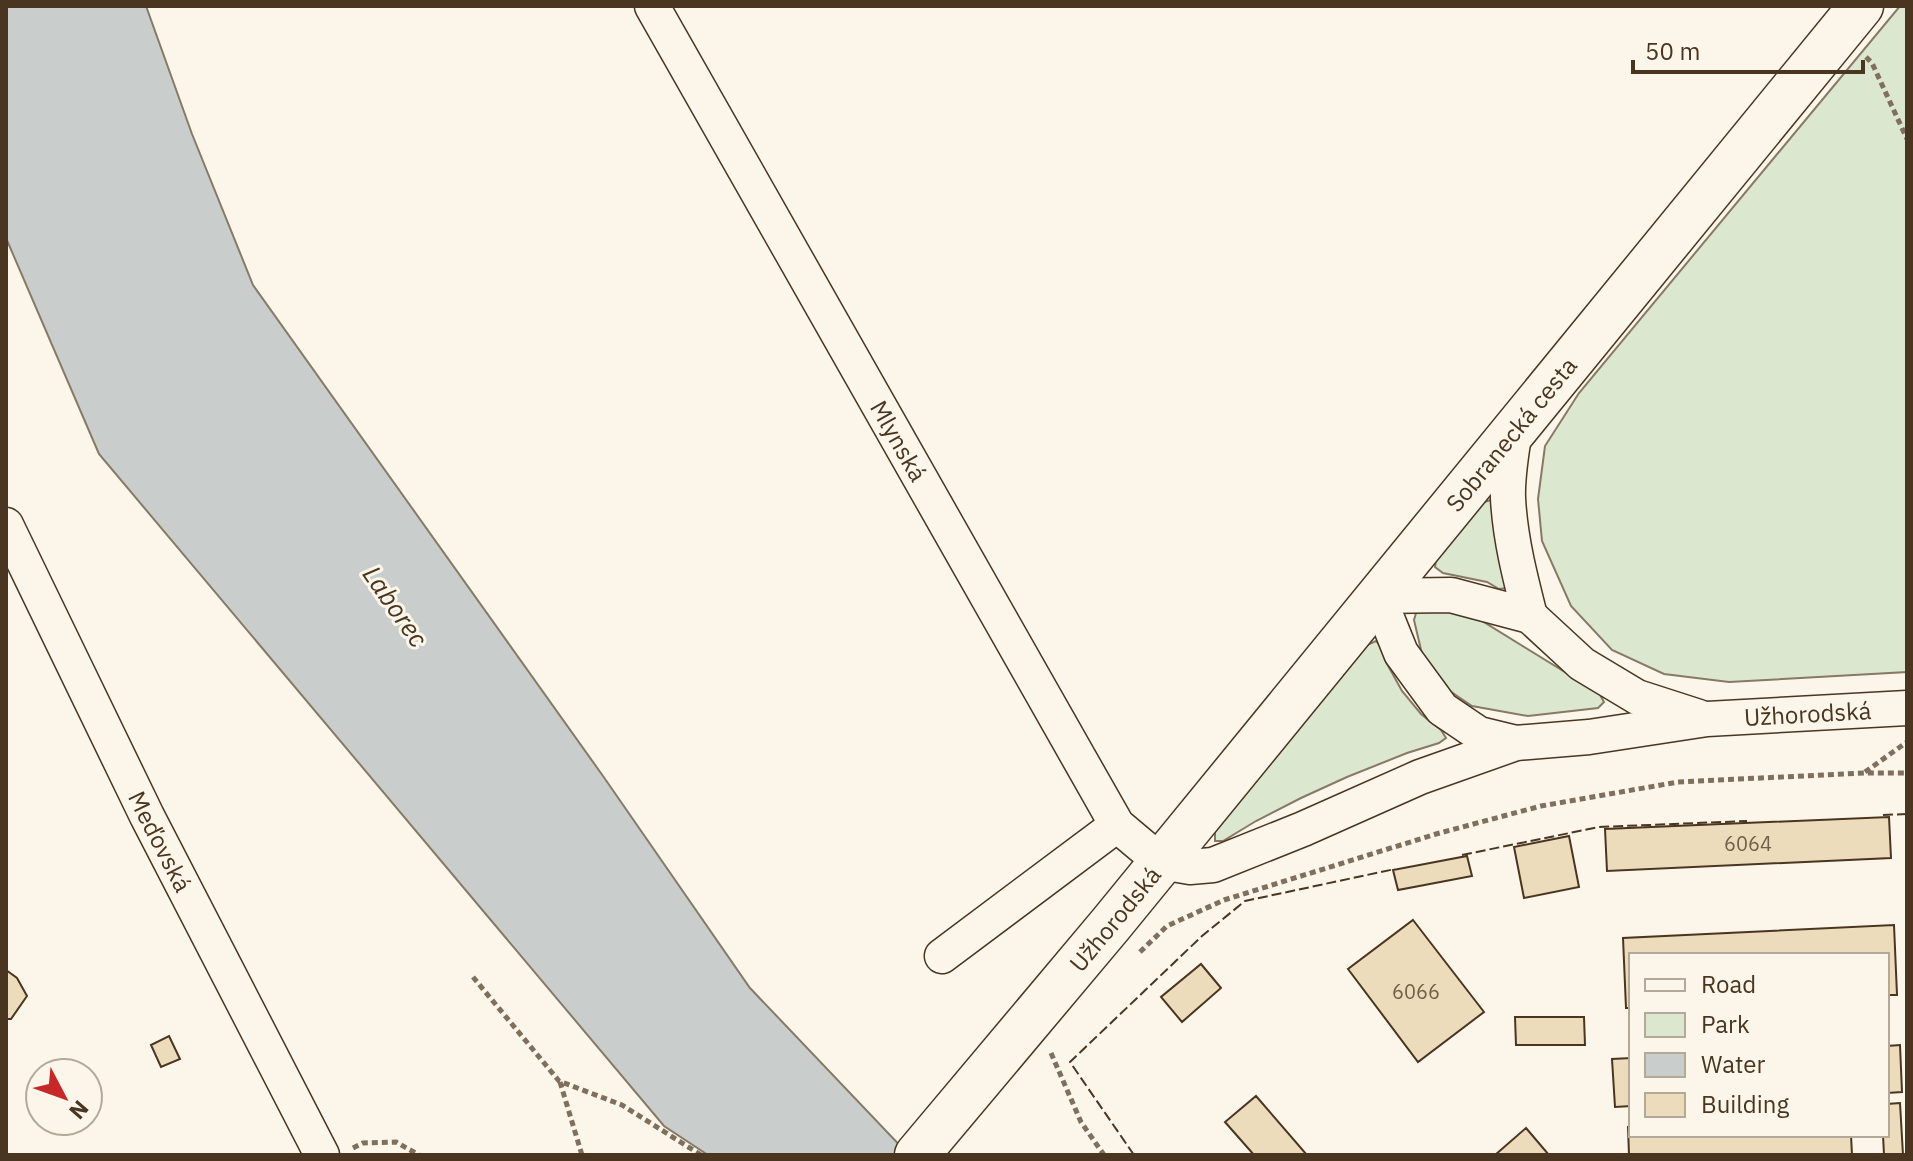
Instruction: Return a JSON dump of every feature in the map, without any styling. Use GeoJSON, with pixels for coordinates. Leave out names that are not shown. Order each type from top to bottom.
{"type":"FeatureCollection","features":[{"type":"Feature","properties":{"kind":"main road","name":"Sobranecká cesta"},"geometry":{"type":"LineString","coordinates":[[1161,862],[1851,19]]}},
{"type":"Feature","properties":{"kind":"main road","name":"Užhorodská"},"geometry":{"type":"LineString","coordinates":[[917,1155],[1161,862]]}},
{"type":"Feature","properties":{"kind":"street","name":"Mlynská"},"geometry":{"type":"LineString","coordinates":[[652,6],[1117,825],[1161,862]]}},
{"type":"Feature","properties":{"kind":"street"},"geometry":{"type":"LineString","coordinates":[[1515,428],[1508,498],[1515,556],[1530,616]]}},
{"type":"Feature","properties":{"kind":"street","name":"Meďovská"},"geometry":{"type":"LineString","coordinates":[[6,525],[147,816],[337,1152]]}},
{"type":"Feature","properties":{"kind":"street","name":"Užhorodská"},"geometry":{"type":"LineString","coordinates":[[1516,743],[1479,734],[1442,709],[1401,653],[1378,596],[1451,595],[1530,616],[1582,664],[1637,697],[1707,719]]}},
{"type":"Feature","properties":{"kind":"street","name":"Užhorodská"},"geometry":{"type":"LineString","coordinates":[[1161,862],[1190,867],[1213,865],[1420,777],[1516,743],[1589,737],[1707,719],[1907,708]]}},
{"type":"Feature","properties":{"kind":"street"},"geometry":{"type":"LineString","coordinates":[[942,956],[1117,825]]}},
{"type":"Feature","properties":{"kind":"path"},"geometry":{"type":"LineString","coordinates":[[1851,19],[1907,139]]}},
{"type":"Feature","properties":{"kind":"path"},"geometry":{"type":"LineString","coordinates":[[1864,773],[1907,742]]}},
{"type":"Feature","properties":{"kind":"path"},"geometry":{"type":"LineString","coordinates":[[1130,961],[1167,926],[1224,900],[1436,834],[1541,806],[1678,782],[1907,773]]}},
{"type":"Feature","properties":{"kind":"path"},"geometry":{"type":"LineString","coordinates":[[473,977],[559,1081],[582,1155]]}},
{"type":"Feature","properties":{"kind":"path"},"geometry":{"type":"LineString","coordinates":[[1048,1046],[1081,1122],[1104,1155]]}},
{"type":"Feature","properties":{"kind":"path"},"geometry":{"type":"LineString","coordinates":[[559,1081],[622,1105],[701,1155]]}},
{"type":"Feature","properties":{"kind":"path"},"geometry":{"type":"LineString","coordinates":[[337,1152],[363,1143],[396,1142],[419,1155]]}},
{"type":"Feature","properties":{"kind":"green space"},"geometry":{"type":"Polygon","coordinates":[[[1900,6],[1907,6],[1907,672],[1729,682],[1664,674],[1612,650],[1571,606],[1542,541],[1538,499],[1545,446],[1579,393],[1900,6]]]}},
{"type":"Feature","properties":{"kind":"green space"},"geometry":{"type":"Polygon","coordinates":[[[1491,500],[1495,506],[1507,588],[1499,589],[1487,582],[1443,573],[1435,567],[1436,560],[1484,502],[1491,500]]]}},
{"type":"Feature","properties":{"kind":"green space"},"geometry":{"type":"Polygon","coordinates":[[[1428,608],[1461,613],[1482,621],[1599,693],[1604,702],[1598,708],[1528,716],[1472,706],[1444,687],[1422,654],[1414,620],[1416,613],[1428,608]]]}},
{"type":"Feature","properties":{"kind":"green space"},"geometry":{"type":"Polygon","coordinates":[[[1376,641],[1402,691],[1446,738],[1347,777],[1256,821],[1223,841],[1215,841],[1215,832],[1367,645],[1376,641]]]}},
{"type":"Feature","properties":{"kind":"water","name":"Laborec"},"geometry":{"type":"Polygon","coordinates":[[[6,6],[146,6],[192,134],[253,285],[750,988],[909,1155],[708,1155],[664,1126],[99,454],[6,238],[6,6]]]}},
{"type":"Feature","properties":{"kind":"building"},"geometry":{"type":"Polygon","coordinates":[[[1889,817],[1891,858],[1607,871],[1605,829],[1889,817]]]}},
{"type":"Feature","properties":{"kind":"building"},"geometry":{"type":"Polygon","coordinates":[[[1569,836],[1579,887],[1524,898],[1514,847],[1569,836]]]}},
{"type":"Feature","properties":{"kind":"building"},"geometry":{"type":"Polygon","coordinates":[[[1467,856],[1472,876],[1398,890],[1393,870],[1467,856]]]}},
{"type":"Feature","properties":{"kind":"building"},"geometry":{"type":"Polygon","coordinates":[[[1413,920],[1484,1012],[1418,1062],[1348,969],[1413,920]]]}},
{"type":"Feature","properties":{"kind":"building"},"geometry":{"type":"Polygon","coordinates":[[[1894,925],[1897,995],[1889,995],[1889,953],[1629,953],[1629,1008],[1626,1008],[1623,938],[1894,925]]]}},
{"type":"Feature","properties":{"kind":"building"},"geometry":{"type":"Polygon","coordinates":[[[1201,964],[1221,988],[1182,1022],[1161,997],[1201,964]]]}},
{"type":"Feature","properties":{"kind":"building"},"geometry":{"type":"Polygon","coordinates":[[[6,970],[17,978],[27,996],[11,1019],[6,1019],[6,970]]]}},
{"type":"Feature","properties":{"kind":"building"},"geometry":{"type":"Polygon","coordinates":[[[1515,1017],[1584,1017],[1585,1045],[1516,1045],[1515,1017]]]}},
{"type":"Feature","properties":{"kind":"building"},"geometry":{"type":"Polygon","coordinates":[[[169,1036],[180,1059],[161,1067],[151,1045],[169,1036]]]}},
{"type":"Feature","properties":{"kind":"building"},"geometry":{"type":"Polygon","coordinates":[[[1900,1045],[1902,1092],[1889,1093],[1889,1046],[1900,1045]]]}},
{"type":"Feature","properties":{"kind":"building"},"geometry":{"type":"Polygon","coordinates":[[[1629,1058],[1629,1106],[1615,1107],[1612,1059],[1629,1058]]]}},
{"type":"Feature","properties":{"kind":"building"},"geometry":{"type":"Polygon","coordinates":[[[1256,1096],[1307,1155],[1254,1155],[1225,1122],[1256,1096]]]}},
{"type":"Feature","properties":{"kind":"building"},"geometry":{"type":"Polygon","coordinates":[[[1900,1103],[1903,1155],[1884,1155],[1883,1137],[1889,1137],[1889,1104],[1900,1103]]]}},
{"type":"Feature","properties":{"kind":"building"},"geometry":{"type":"Polygon","coordinates":[[[1628,1127],[1629,1137],[1851,1137],[1852,1155],[1629,1155],[1628,1127]]]}},
{"type":"Feature","properties":{"kind":"building"},"geometry":{"type":"Polygon","coordinates":[[[1526,1128],[1549,1155],[1495,1155],[1526,1128]]]}},
{"type":"Feature","properties":{"kind":"fence"},"geometry":{"type":"LineString","coordinates":[[1883,815],[1907,814]]}},
{"type":"Feature","properties":{"kind":"fence"},"geometry":{"type":"LineString","coordinates":[[1462,855],[1599,827],[1747,821]]}},
{"type":"Feature","properties":{"kind":"fence"},"geometry":{"type":"LineString","coordinates":[[1134,1155],[1070,1062],[1202,936],[1245,901],[1395,869]]}}]}
